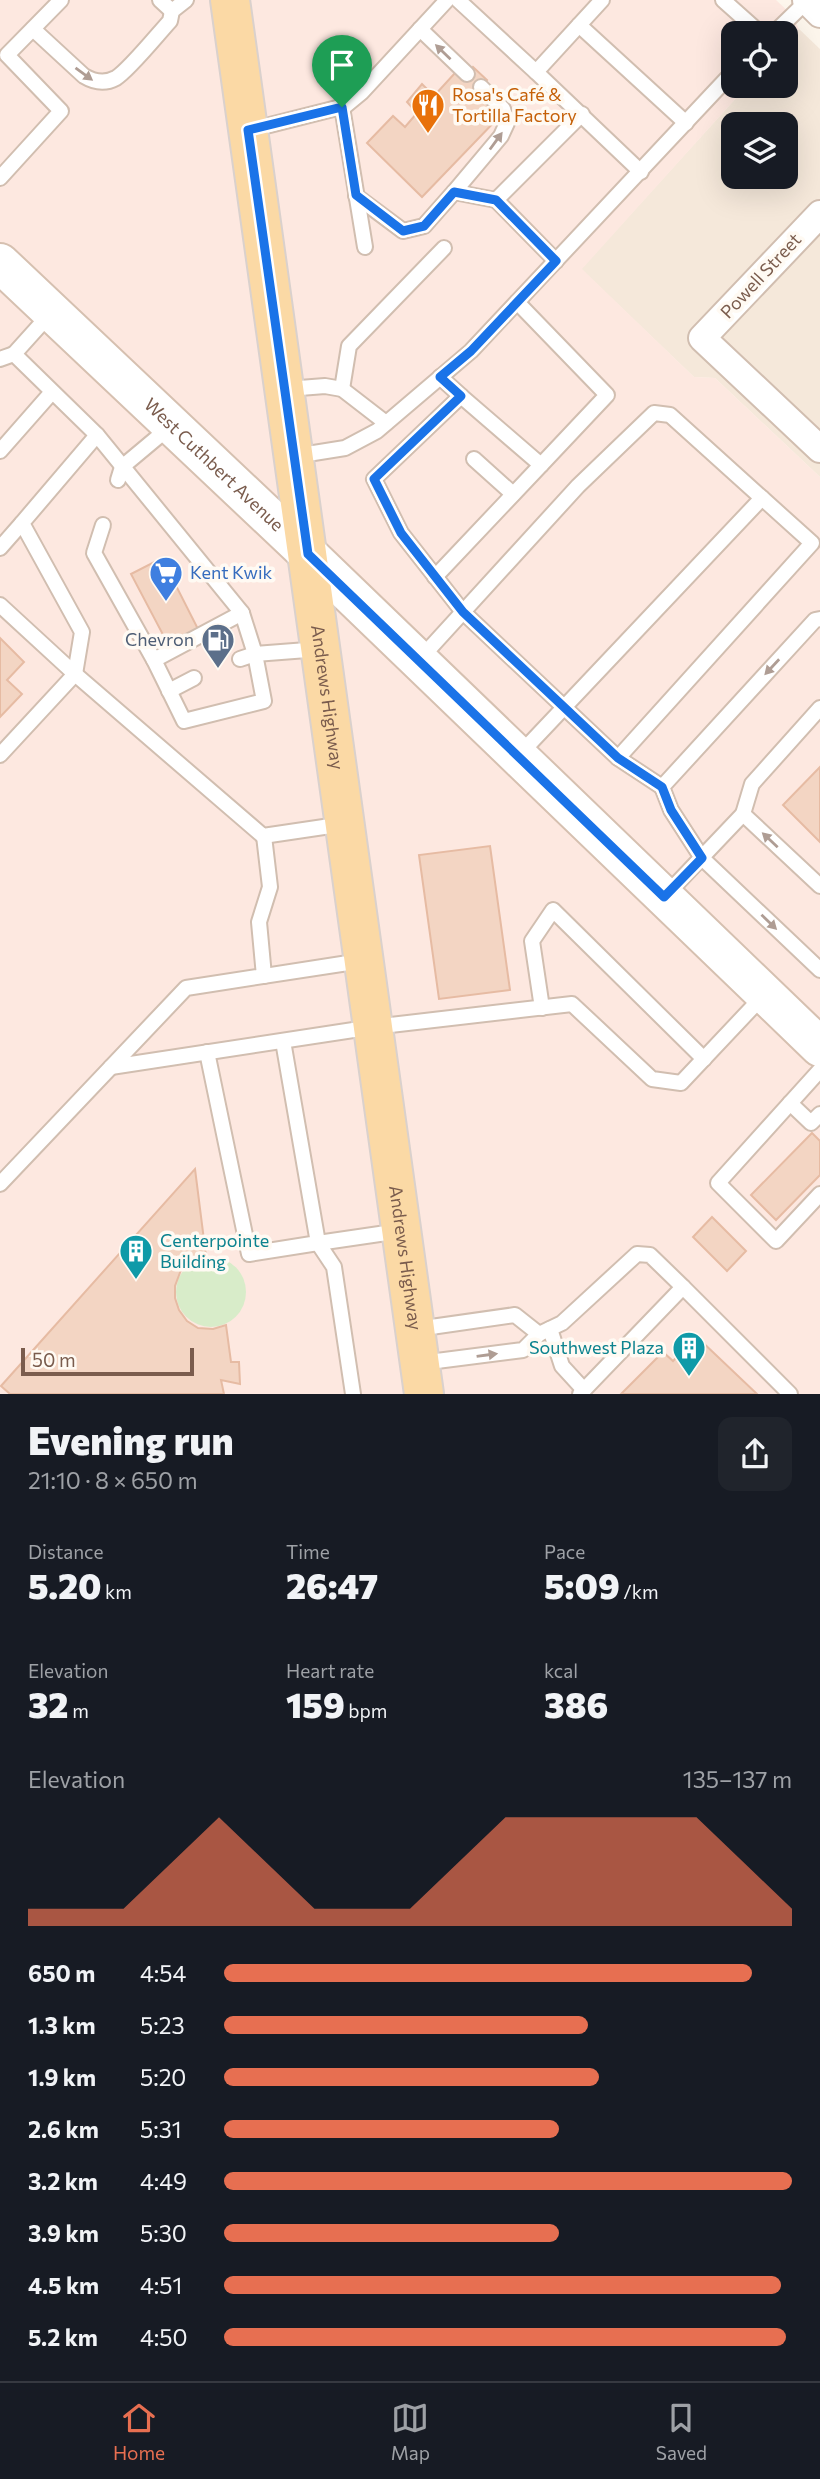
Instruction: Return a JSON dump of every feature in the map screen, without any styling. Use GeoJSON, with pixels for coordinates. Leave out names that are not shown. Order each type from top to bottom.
{"type":"FeatureCollection","features":[{"type":"Feature","properties":{"kind":"main road","name":"Andrews Highway"},"geometry":{"type":"LineString","coordinates":[[230,0],[419,1362]]}},
{"type":"Feature","properties":{"kind":"street","name":"Powell Street"},"geometry":{"type":"LineString","coordinates":[[820,214],[702,338],[820,449]]}},
{"type":"Feature","properties":{"kind":"street","name":"West Cuthbert Avenue"},"geometry":{"type":"LineString","coordinates":[[0,263],[419,660],[820,1047]]}},
{"type":"Feature","properties":{"kind":"lane"},"geometry":{"type":"LineString","coordinates":[[0,178],[61,111],[7,55],[61,0]]}},
{"type":"Feature","properties":{"kind":"lane"},"geometry":{"type":"LineString","coordinates":[[160,0],[172,11]]}},
{"type":"Feature","properties":{"kind":"lane"},"geometry":{"type":"LineString","coordinates":[[33,29],[84,76],[92,81],[103,82],[116,78],[170,21],[172,11],[186,0]]}},
{"type":"Feature","properties":{"kind":"lane"},"geometry":{"type":"LineString","coordinates":[[248,130],[342,107],[362,92],[447,0]]}},
{"type":"Feature","properties":{"kind":"lane"},"geometry":{"type":"LineString","coordinates":[[458,0],[641,172]]}},
{"type":"Feature","properties":{"kind":"lane"},"geometry":{"type":"LineString","coordinates":[[536,72],[602,0]]}},
{"type":"Feature","properties":{"kind":"lane"},"geometry":{"type":"LineString","coordinates":[[723,0],[747,21]]}},
{"type":"Feature","properties":{"kind":"lane"},"geometry":{"type":"LineString","coordinates":[[790,21],[811,5]]}},
{"type":"Feature","properties":{"kind":"lane"},"geometry":{"type":"LineString","coordinates":[[579,25],[686,123]]}},
{"type":"Feature","properties":{"kind":"lane"},"geometry":{"type":"LineString","coordinates":[[420,29],[467,74]]}},
{"type":"Feature","properties":{"kind":"lane"},"geometry":{"type":"LineString","coordinates":[[295,456],[345,448],[377,431],[471,351],[721,85]]}},
{"type":"Feature","properties":{"kind":"lane"},"geometry":{"type":"LineString","coordinates":[[356,195],[403,231],[424,226],[501,136],[507,123],[503,109],[481,88]]}},
{"type":"Feature","properties":{"kind":"lane"},"geometry":{"type":"LineString","coordinates":[[342,107],[365,247]]}},
{"type":"Feature","properties":{"kind":"lane"},"geometry":{"type":"LineString","coordinates":[[496,200],[582,114]]}},
{"type":"Feature","properties":{"kind":"lane"},"geometry":{"type":"LineString","coordinates":[[454,192],[496,200],[556,261]]}},
{"type":"Feature","properties":{"kind":"lane"},"geometry":{"type":"LineString","coordinates":[[342,389],[349,346],[444,248]]}},
{"type":"Feature","properties":{"kind":"lane"},"geometry":{"type":"LineString","coordinates":[[435,577],[607,395],[517,302]]}},
{"type":"Feature","properties":{"kind":"lane"},"geometry":{"type":"LineString","coordinates":[[52,312],[7,357],[52,392],[97,435],[120,474],[242,613],[255,654],[264,701],[184,721],[154,660],[94,553],[103,525]]}},
{"type":"Feature","properties":{"kind":"lane"},"geometry":{"type":"LineString","coordinates":[[440,377],[541,465]]}},
{"type":"Feature","properties":{"kind":"lane"},"geometry":{"type":"LineString","coordinates":[[285,390],[325,386],[342,389],[386,423]]}},
{"type":"Feature","properties":{"kind":"lane"},"geometry":{"type":"LineString","coordinates":[[0,451],[52,392]]}},
{"type":"Feature","properties":{"kind":"lane"},"geometry":{"type":"LineString","coordinates":[[461,396],[437,426],[374,479],[401,533],[463,612],[618,758],[662,787],[671,810],[702,858],[820,971]]}},
{"type":"Feature","properties":{"kind":"lane"},"geometry":{"type":"LineString","coordinates":[[419,660],[578,486],[653,413],[670,415],[812,542],[618,758]]}},
{"type":"Feature","properties":{"kind":"lane"},"geometry":{"type":"LineString","coordinates":[[120,474],[172,425]]}},
{"type":"Feature","properties":{"kind":"lane"},"geometry":{"type":"LineString","coordinates":[[0,548],[97,435]]}},
{"type":"Feature","properties":{"kind":"lane"},"geometry":{"type":"LineString","coordinates":[[474,459],[513,494]]}},
{"type":"Feature","properties":{"kind":"lane"},"geometry":{"type":"LineString","coordinates":[[518,756],[762,498]]}},
{"type":"Feature","properties":{"kind":"lane"},"geometry":{"type":"LineString","coordinates":[[0,755],[75,674],[82,632],[22,523]]}},
{"type":"Feature","properties":{"kind":"lane"},"geometry":{"type":"LineString","coordinates":[[0,605],[75,674],[264,836],[270,887],[259,922],[264,976]]}},
{"type":"Feature","properties":{"kind":"lane"},"geometry":{"type":"LineString","coordinates":[[154,660],[242,613]]}},
{"type":"Feature","properties":{"kind":"lane"},"geometry":{"type":"LineString","coordinates":[[662,787],[815,620],[820,619]]}},
{"type":"Feature","properties":{"kind":"lane"},"geometry":{"type":"LineString","coordinates":[[240,659],[255,654],[321,649]]}},
{"type":"Feature","properties":{"kind":"lane"},"geometry":{"type":"LineString","coordinates":[[169,691],[194,678]]}},
{"type":"Feature","properties":{"kind":"lane"},"geometry":{"type":"LineString","coordinates":[[664,897],[743,814],[752,784],[820,708]]}},
{"type":"Feature","properties":{"kind":"lane"},"geometry":{"type":"LineString","coordinates":[[743,814],[820,886]]}},
{"type":"Feature","properties":{"kind":"lane"},"geometry":{"type":"LineString","coordinates":[[264,836],[345,823]]}},
{"type":"Feature","properties":{"kind":"lane"},"geometry":{"type":"LineString","coordinates":[[542,1007],[532,941],[553,910],[704,1059]]}},
{"type":"Feature","properties":{"kind":"lane"},"geometry":{"type":"LineString","coordinates":[[0,1184],[186,988],[364,960]]}},
{"type":"Feature","properties":{"kind":"lane"},"geometry":{"type":"LineString","coordinates":[[111,1067],[373,1027],[572,1004],[652,1079],[681,1083],[765,994]]}},
{"type":"Feature","properties":{"kind":"lane"},"geometry":{"type":"LineString","coordinates":[[283,1041],[318,1243],[334,1267],[353,1394]]}},
{"type":"Feature","properties":{"kind":"lane"},"geometry":{"type":"LineString","coordinates":[[208,1052],[249,1254],[401,1231]]}},
{"type":"Feature","properties":{"kind":"lane"},"geometry":{"type":"LineString","coordinates":[[820,1070],[718,1183],[776,1241],[820,1194]]}},
{"type":"Feature","properties":{"kind":"lane"},"geometry":{"type":"LineString","coordinates":[[790,1103],[811,1123],[820,1114]]}},
{"type":"Feature","properties":{"kind":"lane"},"geometry":{"type":"LineString","coordinates":[[419,1362],[523,1350],[544,1332],[562,1323],[637,1254],[650,1255],[790,1394]]}},
{"type":"Feature","properties":{"kind":"lane"},"geometry":{"type":"LineString","coordinates":[[419,1362],[514,1315],[544,1332],[562,1366],[582,1392],[683,1287]]}},
{"type":"Feature","properties":{"kind":"shaded area"},"geometry":{"type":"Polygon","coordinates":[[[0,0],[776,0],[795,21],[721,21],[721,98],[736,98],[582,269],[694,377],[715,378],[820,477],[820,1394],[0,1394],[0,0]]]}},
{"type":"Feature","properties":{"kind":"shaded area"},"geometry":{"type":"Polygon","coordinates":[[[798,30],[820,49],[820,477],[715,378],[694,377],[581,269],[721,115],[721,189],[798,189],[798,112],[723,112],[736,98],[798,98],[798,30]]]}},
{"type":"Feature","properties":{"kind":"green space"},"geometry":{"type":"Polygon","coordinates":[[[218,1257],[231,1263],[240,1272],[244,1278],[244,1306],[236,1317],[225,1325],[204,1327],[186,1317],[178,1306],[176,1285],[186,1267],[197,1259],[218,1257]]]}},
{"type":"Feature","properties":{"kind":"building","name":"Rosa's Café & Tortilla Factory"},"geometry":{"type":"Polygon","coordinates":[[[473,67],[487,80],[475,94],[500,116],[422,197],[367,143],[393,116],[405,127],[417,113],[407,102],[422,84],[434,96],[455,73],[462,80],[473,67]]]}},
{"type":"Feature","properties":{"kind":"building","name":"Kent Kwik"},"geometry":{"type":"Polygon","coordinates":[[[162,558],[200,633],[170,648],[131,574],[162,558]]]}},
{"type":"Feature","properties":{"kind":"building"},"geometry":{"type":"Polygon","coordinates":[[[0,638],[24,662],[7,680],[22,694],[0,717],[0,638]]]}},
{"type":"Feature","properties":{"kind":"building"},"geometry":{"type":"Polygon","coordinates":[[[820,767],[820,842],[783,805],[820,767]]]}},
{"type":"Feature","properties":{"kind":"building"},"geometry":{"type":"Polygon","coordinates":[[[490,846],[510,990],[439,999],[419,855],[490,846]]]}},
{"type":"Feature","properties":{"kind":"building"},"geometry":{"type":"Polygon","coordinates":[[[812,1133],[820,1141],[820,1175],[776,1220],[751,1195],[812,1133]]]}},
{"type":"Feature","properties":{"kind":"building","name":"Centerpointe Building"},"geometry":{"type":"Polygon","coordinates":[[[195,1169],[206,1256],[196,1258],[181,1270],[175,1286],[175,1298],[187,1321],[198,1328],[213,1329],[226,1325],[231,1362],[239,1362],[240,1384],[221,1380],[224,1394],[10,1394],[1,1386],[195,1169]]]}},
{"type":"Feature","properties":{"kind":"building"},"geometry":{"type":"Polygon","coordinates":[[[712,1217],[746,1251],[727,1271],[693,1237],[712,1217]]]}},
{"type":"Feature","properties":{"kind":"building","name":"Southwest Plaza"},"geometry":{"type":"Polygon","coordinates":[[[697,1337],[757,1394],[621,1394],[663,1352],[673,1361],[697,1337]]]}},
{"type":"Feature","properties":{"kind":"place","name":"Rosa's Café & Tortilla Factory"},"geometry":{"type":"Point","coordinates":[428,135]}},
{"type":"Feature","properties":{"kind":"place","name":"Kent Kwik"},"geometry":{"type":"Point","coordinates":[166,603]}},
{"type":"Feature","properties":{"kind":"place","name":"Chevron"},"geometry":{"type":"Point","coordinates":[218,670]}},
{"type":"Feature","properties":{"kind":"place","name":"Centerpointe Building"},"geometry":{"type":"Point","coordinates":[136,1281]}},
{"type":"Feature","properties":{"kind":"place","name":"Southwest Plaza"},"geometry":{"type":"Point","coordinates":[689,1378]}},
{"type":"Feature","properties":{"kind":"route"},"geometry":{"type":"LineString","coordinates":[[342,107],[356,195],[403,231],[424,226],[454,192],[496,200],[556,261],[471,351],[440,377],[461,396],[374,479],[401,533],[463,612],[618,758],[662,787],[671,810],[702,858],[664,897],[308,554],[248,130],[342,107]]}}]}
